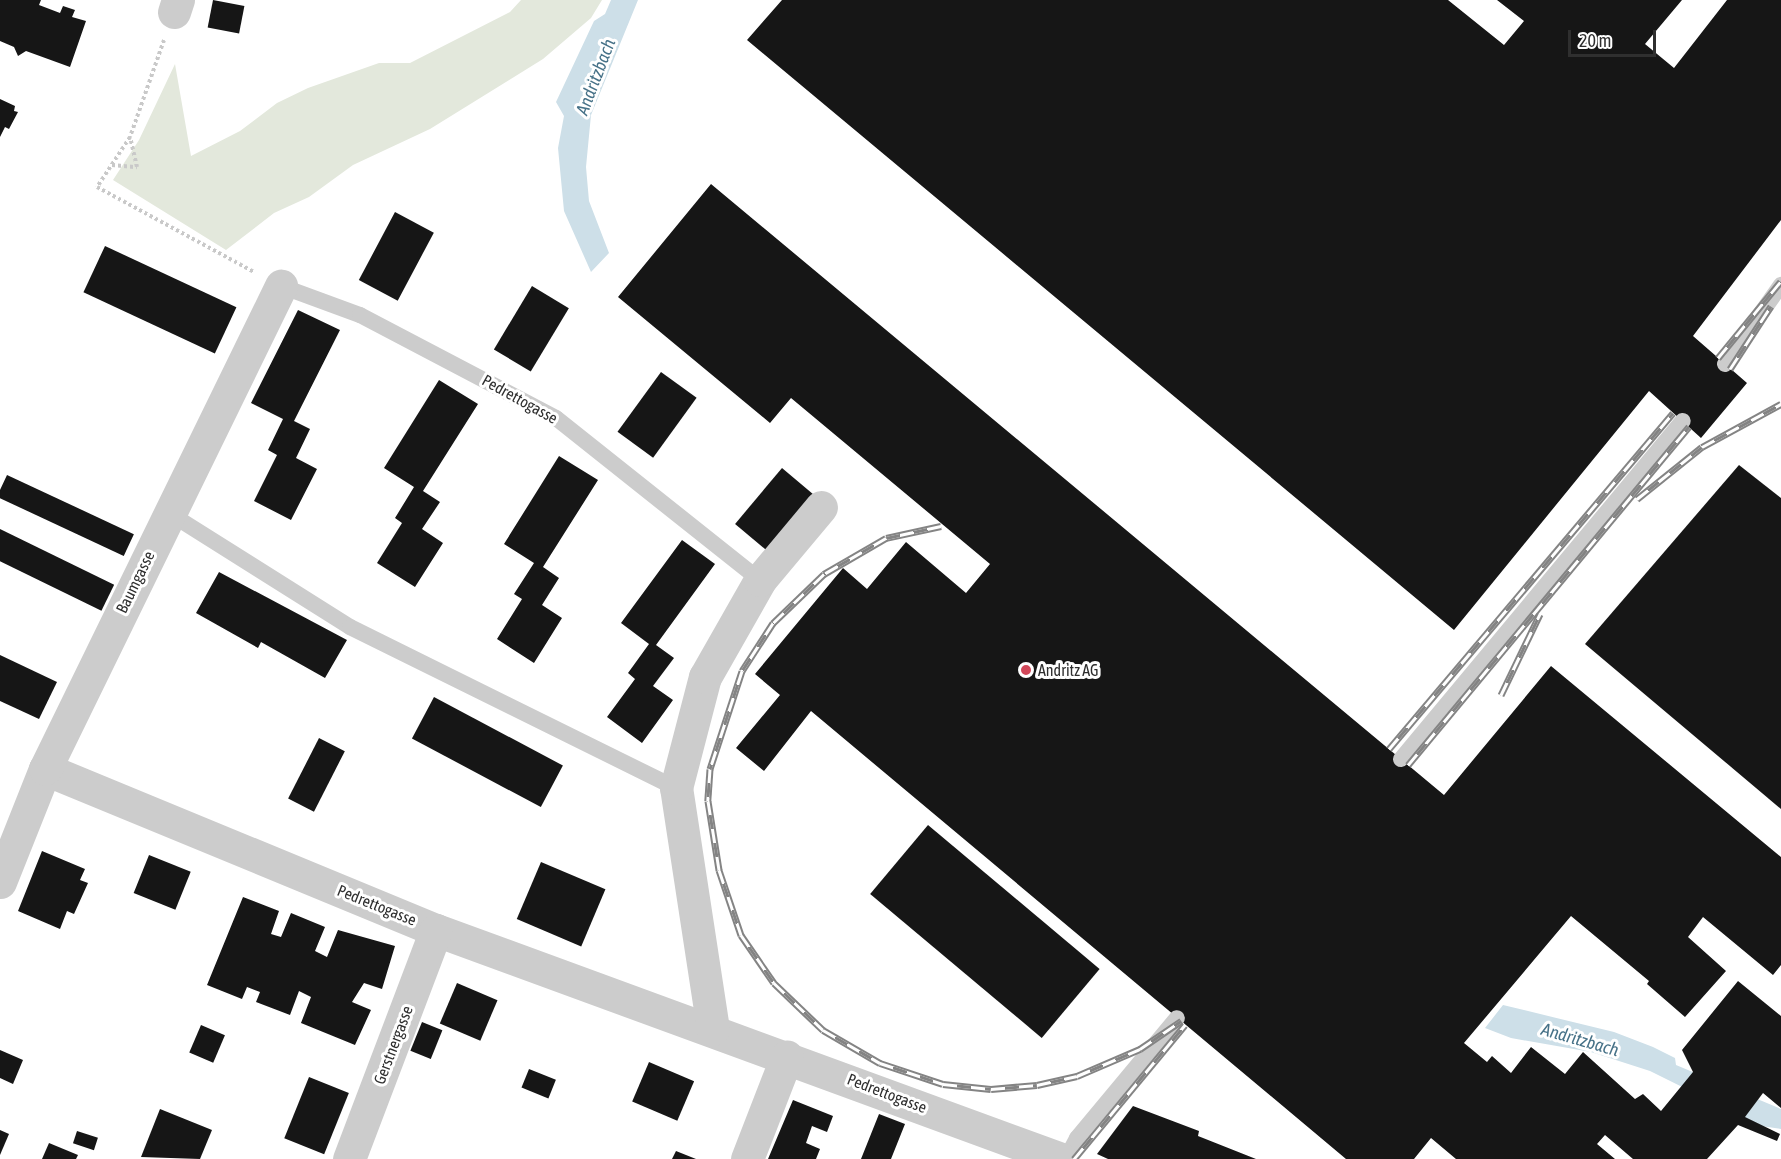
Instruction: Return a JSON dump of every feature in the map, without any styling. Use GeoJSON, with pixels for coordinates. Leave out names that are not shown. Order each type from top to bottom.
{"type":"FeatureCollection","features":[{"type":"Feature","properties":{"kind":"street","name":"Baumgasse"},"geometry":{"type":"LineString","coordinates":[[0,882],[45,769],[281,286]]}},
{"type":"Feature","properties":{"kind":"street"},"geometry":{"type":"LineString","coordinates":[[713,1029],[676,788],[705,677],[760,580],[821,507]]}},
{"type":"Feature","properties":{"kind":"street","name":"Pedrettogasse"},"geometry":{"type":"LineString","coordinates":[[45,769],[436,930],[787,1056],[1061,1159]]}},
{"type":"Feature","properties":{"kind":"street","name":"Gerstnergasse"},"geometry":{"type":"LineString","coordinates":[[349,1159],[436,930]]}},
{"type":"Feature","properties":{"kind":"street"},"geometry":{"type":"LineString","coordinates":[[747,1159],[787,1056]]}},
{"type":"Feature","properties":{"kind":"lane"},"geometry":{"type":"LineString","coordinates":[[1725,364],[1781,285]]}},
{"type":"Feature","properties":{"kind":"lane","name":"Pedrettogasse"},"geometry":{"type":"LineString","coordinates":[[281,286],[360,315],[556,418],[760,580]]}},
{"type":"Feature","properties":{"kind":"lane"},"geometry":{"type":"LineString","coordinates":[[1401,759],[1683,421]]}},
{"type":"Feature","properties":{"kind":"lane"},"geometry":{"type":"LineString","coordinates":[[169,513],[350,627],[676,788]]}},
{"type":"Feature","properties":{"kind":"lane"},"geometry":{"type":"LineString","coordinates":[[1066,1159],[1077,1138],[1178,1018]]}},
{"type":"Feature","properties":{"kind":"path"},"geometry":{"type":"LineString","coordinates":[[176,6],[130,137],[97,187],[281,286]]}},
{"type":"Feature","properties":{"kind":"path"},"geometry":{"type":"LineString","coordinates":[[112,165],[137,167],[130,137]]}},
{"type":"Feature","properties":{"kind":"shaded area"},"geometry":{"type":"Polygon","coordinates":[[[521,0],[602,0],[591,18],[543,59],[430,129],[353,165],[309,197],[274,213],[226,250],[113,180],[139,140],[175,64],[191,156],[240,131],[277,103],[308,88],[379,63],[410,63],[510,12],[521,0]]]}},
{"type":"Feature","properties":{"kind":"water","name":"Andritzbach"},"geometry":{"type":"Polygon","coordinates":[[[611,0],[638,0],[591,115],[586,167],[589,201],[609,253],[591,272],[564,211],[558,148],[564,116],[556,102],[594,21],[605,14],[611,0]]]}},
{"type":"Feature","properties":{"kind":"water","name":"Andritzbach"},"geometry":{"type":"Polygon","coordinates":[[[1503,1005],[1614,1032],[1653,1047],[1675,1058],[1676,1065],[1781,1109],[1781,1129],[1761,1126],[1650,1071],[1591,1052],[1511,1038],[1485,1028],[1503,1005]]]}},
{"type":"Feature","properties":{"kind":"building"},"geometry":{"type":"Polygon","coordinates":[[[0,0],[41,0],[39,5],[60,13],[63,6],[75,10],[72,17],[86,21],[70,67],[26,51],[18,56],[14,47],[0,41],[0,0]]]}},
{"type":"Feature","properties":{"kind":"building"},"geometry":{"type":"Polygon","coordinates":[[[213,0],[244,6],[239,34],[208,27],[213,0]]]}},
{"type":"Feature","properties":{"kind":"building"},"geometry":{"type":"Polygon","coordinates":[[[782,0],[1448,0],[1504,45],[1524,21],[1497,0],[1682,0],[1645,44],[1674,68],[1727,0],[1781,0],[1781,220],[1693,336],[1747,383],[1701,438],[1649,391],[1454,630],[747,40],[782,0]]]}},
{"type":"Feature","properties":{"kind":"building"},"geometry":{"type":"Polygon","coordinates":[[[0,99],[15,106],[14,111],[18,112],[9,129],[5,127],[0,137],[0,99]]]}},
{"type":"Feature","properties":{"kind":"building","name":"Andritz AG"},"geometry":{"type":"Polygon","coordinates":[[[711,184],[1444,795],[1551,666],[1781,857],[1781,965],[1773,975],[1703,917],[1688,937],[1726,971],[1685,1017],[1647,984],[1649,981],[1571,916],[1464,1043],[1487,1062],[1492,1056],[1511,1073],[1531,1047],[1565,1074],[1583,1052],[1635,1099],[1643,1094],[1661,1111],[1693,1072],[1682,1050],[1738,981],[1781,1016],[1781,1108],[1763,1093],[1745,1117],[1780,1134],[1777,1141],[1738,1125],[1707,1159],[1633,1159],[1605,1135],[1597,1144],[1615,1159],[1456,1159],[1431,1138],[1414,1159],[1346,1159],[811,711],[764,771],[736,748],[780,695],[755,674],[843,568],[867,589],[906,542],[966,593],[990,564],[791,398],[770,423],[618,297],[711,184]]]}},
{"type":"Feature","properties":{"kind":"building"},"geometry":{"type":"Polygon","coordinates":[[[395,212],[434,233],[398,301],[359,280],[395,212]]]}},
{"type":"Feature","properties":{"kind":"building"},"geometry":{"type":"Polygon","coordinates":[[[105,246],[236,307],[215,354],[83,292],[105,246]]]}},
{"type":"Feature","properties":{"kind":"building"},"geometry":{"type":"Polygon","coordinates":[[[532,286],[569,308],[531,372],[494,349],[532,286]]]}},
{"type":"Feature","properties":{"kind":"building"},"geometry":{"type":"Polygon","coordinates":[[[298,310],[340,330],[294,421],[310,429],[296,458],[317,469],[291,520],[254,501],[277,455],[268,450],[283,419],[251,403],[298,310]]]}},
{"type":"Feature","properties":{"kind":"building"},"geometry":{"type":"Polygon","coordinates":[[[661,372],[697,398],[653,458],[618,432],[661,372]]]}},
{"type":"Feature","properties":{"kind":"building"},"geometry":{"type":"Polygon","coordinates":[[[439,380],[478,404],[423,491],[440,502],[422,529],[443,543],[415,587],[377,563],[402,523],[395,518],[414,487],[384,468],[439,380]]]}},
{"type":"Feature","properties":{"kind":"building"},"geometry":{"type":"Polygon","coordinates":[[[559,456],[598,480],[543,567],[559,578],[542,605],[562,618],[534,663],[497,639],[522,599],[514,594],[534,563],[504,544],[559,456]]]}},
{"type":"Feature","properties":{"kind":"building"},"geometry":{"type":"Polygon","coordinates":[[[1739,465],[1781,498],[1781,809],[1585,644],[1739,465]]]}},
{"type":"Feature","properties":{"kind":"building"},"geometry":{"type":"Polygon","coordinates":[[[782,468],[816,497],[770,553],[735,524],[782,468]]]}},
{"type":"Feature","properties":{"kind":"building"},"geometry":{"type":"Polygon","coordinates":[[[7,475],[134,534],[124,556],[0,498],[0,490],[7,475]]]}},
{"type":"Feature","properties":{"kind":"building"},"geometry":{"type":"Polygon","coordinates":[[[0,529],[114,585],[101,611],[0,561],[0,529]]]}},
{"type":"Feature","properties":{"kind":"building"},"geometry":{"type":"Polygon","coordinates":[[[682,540],[715,564],[656,645],[674,658],[653,686],[673,700],[642,743],[607,717],[635,679],[628,673],[649,644],[621,623],[682,540]]]}},
{"type":"Feature","properties":{"kind":"building"},"geometry":{"type":"Polygon","coordinates":[[[219,572],[347,640],[325,678],[261,642],[258,648],[196,613],[219,572]]]}},
{"type":"Feature","properties":{"kind":"building"},"geometry":{"type":"Polygon","coordinates":[[[0,655],[57,682],[39,719],[0,701],[0,655]]]}},
{"type":"Feature","properties":{"kind":"building"},"geometry":{"type":"Polygon","coordinates":[[[434,697],[563,766],[541,807],[412,738],[434,697]]]}},
{"type":"Feature","properties":{"kind":"building"},"geometry":{"type":"Polygon","coordinates":[[[319,738],[345,751],[314,812],[288,799],[319,738]]]}},
{"type":"Feature","properties":{"kind":"building"},"geometry":{"type":"Polygon","coordinates":[[[928,825],[1100,969],[1042,1038],[870,894],[928,825]]]}},
{"type":"Feature","properties":{"kind":"building"},"geometry":{"type":"Polygon","coordinates":[[[42,851],[85,869],[80,880],[88,883],[74,914],[67,911],[60,929],[18,911],[42,851]]]}},
{"type":"Feature","properties":{"kind":"building"},"geometry":{"type":"Polygon","coordinates":[[[149,855],[191,872],[175,910],[134,893],[149,855]]]}},
{"type":"Feature","properties":{"kind":"building"},"geometry":{"type":"Polygon","coordinates":[[[541,862],[605,889],[581,946],[517,919],[541,862]]]}},
{"type":"Feature","properties":{"kind":"building"},"geometry":{"type":"Polygon","coordinates":[[[243,897],[279,911],[271,934],[281,937],[291,913],[325,927],[315,951],[327,957],[338,930],[395,946],[382,989],[364,983],[352,1002],[371,1010],[355,1045],[301,1023],[311,997],[299,991],[290,1015],[256,1002],[260,992],[247,987],[242,999],[207,985],[243,897]]]}},
{"type":"Feature","properties":{"kind":"building"},"geometry":{"type":"Polygon","coordinates":[[[457,983],[498,1000],[480,1041],[440,1024],[457,983]]]}},
{"type":"Feature","properties":{"kind":"building"},"geometry":{"type":"Polygon","coordinates":[[[422,1022],[442,1030],[431,1059],[410,1051],[422,1022]]]}},
{"type":"Feature","properties":{"kind":"building"},"geometry":{"type":"Polygon","coordinates":[[[201,1025],[225,1035],[213,1063],[189,1053],[201,1025]]]}},
{"type":"Feature","properties":{"kind":"building"},"geometry":{"type":"Polygon","coordinates":[[[0,1050],[23,1060],[13,1084],[0,1078],[0,1050]]]}},
{"type":"Feature","properties":{"kind":"building"},"geometry":{"type":"Polygon","coordinates":[[[649,1062],[694,1081],[677,1121],[632,1102],[649,1062]]]}},
{"type":"Feature","properties":{"kind":"building"},"geometry":{"type":"Polygon","coordinates":[[[529,1069],[556,1080],[548,1098],[522,1088],[529,1069]]]}},
{"type":"Feature","properties":{"kind":"building"},"geometry":{"type":"Polygon","coordinates":[[[309,1077],[349,1093],[324,1154],[284,1138],[309,1077]]]}},
{"type":"Feature","properties":{"kind":"building"},"geometry":{"type":"Polygon","coordinates":[[[793,1100],[833,1116],[827,1132],[812,1126],[806,1143],[820,1149],[816,1159],[768,1159],[793,1100]]]}},
{"type":"Feature","properties":{"kind":"building"},"geometry":{"type":"Polygon","coordinates":[[[1133,1106],[1199,1131],[1198,1136],[1256,1159],[1108,1159],[1097,1154],[1133,1106]]]}},
{"type":"Feature","properties":{"kind":"building"},"geometry":{"type":"Polygon","coordinates":[[[160,1109],[212,1130],[200,1159],[141,1157],[160,1109]]]}},
{"type":"Feature","properties":{"kind":"building"},"geometry":{"type":"Polygon","coordinates":[[[879,1114],[905,1124],[891,1159],[861,1159],[879,1114]]]}},
{"type":"Feature","properties":{"kind":"building"},"geometry":{"type":"Polygon","coordinates":[[[0,1130],[9,1134],[0,1155],[0,1130]]]}},
{"type":"Feature","properties":{"kind":"building"},"geometry":{"type":"Polygon","coordinates":[[[77,1131],[98,1138],[94,1150],[73,1143],[77,1131]]]}},
{"type":"Feature","properties":{"kind":"building"},"geometry":{"type":"Polygon","coordinates":[[[49,1143],[78,1155],[76,1159],[42,1159],[49,1143]]]}},
{"type":"Feature","properties":{"kind":"building"},"geometry":{"type":"Polygon","coordinates":[[[676,1151],[696,1159],[672,1159],[676,1151]]]}},
{"type":"Feature","properties":{"kind":"railway"},"geometry":{"type":"LineString","coordinates":[[1718,358],[1781,281]]}},
{"type":"Feature","properties":{"kind":"railway"},"geometry":{"type":"LineString","coordinates":[[1730,369],[1771,306]]}},
{"type":"Feature","properties":{"kind":"railway"},"geometry":{"type":"LineString","coordinates":[[1637,499],[1702,447],[1781,404]]}},
{"type":"Feature","properties":{"kind":"railway"},"geometry":{"type":"LineString","coordinates":[[1389,749],[1673,413]]}},
{"type":"Feature","properties":{"kind":"railway"},"geometry":{"type":"LineString","coordinates":[[1408,765],[1689,427]]}},
{"type":"Feature","properties":{"kind":"railway"},"geometry":{"type":"LineString","coordinates":[[941,526],[886,538],[824,574],[773,623],[742,671],[710,769],[708,801],[719,870],[741,935],[774,983],[823,1030],[880,1063],[943,1084],[991,1089],[1037,1085],[1077,1076],[1140,1049],[1181,1021]]}},
{"type":"Feature","properties":{"kind":"railway"},"geometry":{"type":"LineString","coordinates":[[1501,695],[1540,614]]}},
{"type":"Feature","properties":{"kind":"railway"},"geometry":{"type":"LineString","coordinates":[[1074,1159],[1185,1025]]}},
{"type":"Feature","properties":{"kind":"place","name":"Andritz AG"},"geometry":{"type":"Point","coordinates":[1026,670]}}]}
